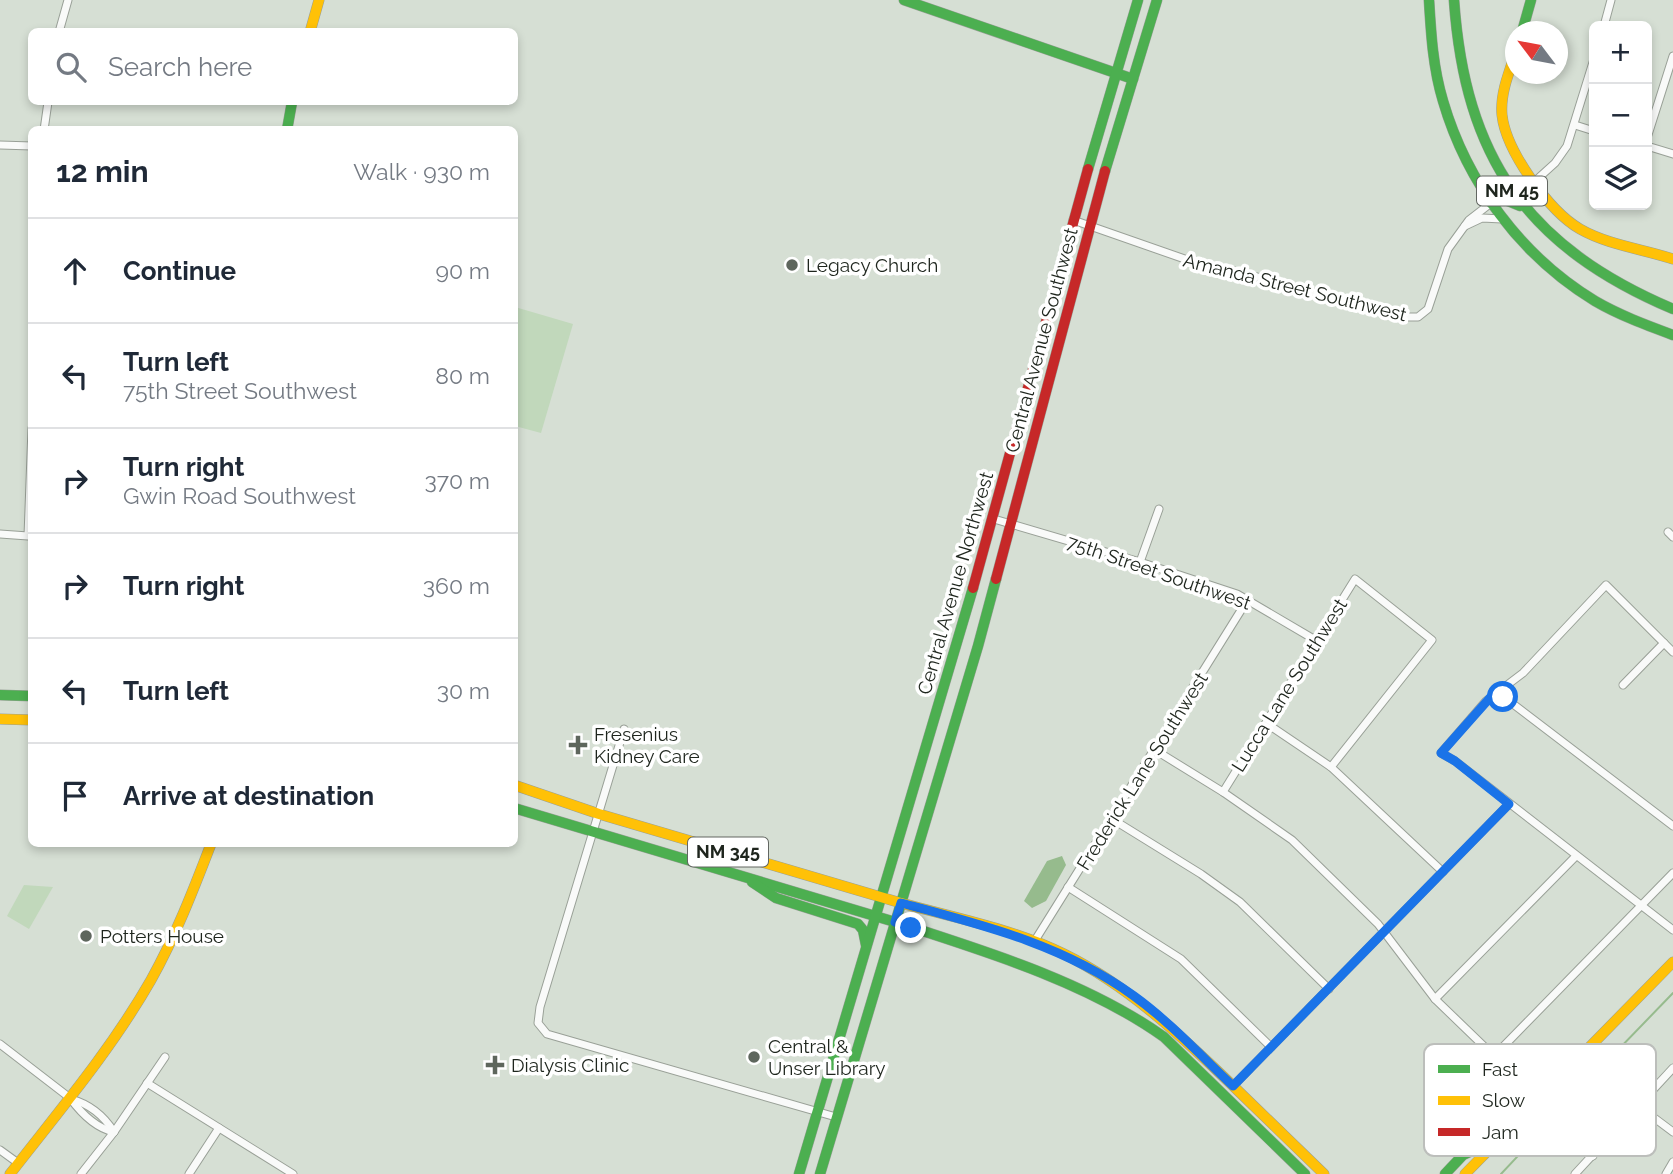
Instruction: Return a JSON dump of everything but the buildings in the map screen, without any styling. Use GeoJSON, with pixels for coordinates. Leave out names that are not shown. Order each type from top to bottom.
{"type":"FeatureCollection","features":[{"type":"Feature","properties":{"kind":"main road"},"geometry":{"type":"LineString","coordinates":[[311,28],[319,0]]}},
{"type":"Feature","properties":{"kind":"main road"},"geometry":{"type":"LineString","coordinates":[[904,0],[1133,79]]}},
{"type":"Feature","properties":{"kind":"main road","name":"Central Avenue Northwest"},"geometry":{"type":"LineString","coordinates":[[799,1174],[994,519],[1073,220],[1138,0]]}},
{"type":"Feature","properties":{"kind":"main road","name":"Central Avenue Southwest"},"geometry":{"type":"LineString","coordinates":[[820,1174],[1012,524],[1089,225],[1157,0]]}},
{"type":"Feature","properties":{"kind":"main road","name":"NM 45"},"geometry":{"type":"LineString","coordinates":[[1429,0],[1433,50],[1443,102],[1468,165],[1502,219],[1534,254],[1567,283],[1623,316],[1673,335]]}},
{"type":"Feature","properties":{"kind":"main road","name":"NM 45"},"geometry":{"type":"LineString","coordinates":[[1454,0],[1461,70],[1479,132],[1497,168],[1527,212],[1562,246],[1603,276],[1626,290],[1673,309]]}},
{"type":"Feature","properties":{"kind":"main road"},"geometry":{"type":"LineString","coordinates":[[1525,21],[1531,0]]}},
{"type":"Feature","properties":{"kind":"main road"},"geometry":{"type":"LineString","coordinates":[[1505,84],[1502,117],[1508,139],[1534,181],[1562,215],[1581,229],[1673,259]]}},
{"type":"Feature","properties":{"kind":"main road"},"geometry":{"type":"LineString","coordinates":[[288,126],[291,105]]}},
{"type":"Feature","properties":{"kind":"main road"},"geometry":{"type":"LineString","coordinates":[[1097,140],[1113,146]]}},
{"type":"Feature","properties":{"kind":"main road"},"geometry":{"type":"LineString","coordinates":[[1491,203],[1510,200],[1527,212]]}},
{"type":"Feature","properties":{"kind":"main road"},"geometry":{"type":"LineString","coordinates":[[0,695],[28,696]]}},
{"type":"Feature","properties":{"kind":"main road"},"geometry":{"type":"LineString","coordinates":[[0,719],[28,720]]}},
{"type":"Feature","properties":{"kind":"main road","name":"NM 345"},"geometry":{"type":"LineString","coordinates":[[518,786],[599,814],[901,903]]}},
{"type":"Feature","properties":{"kind":"main road","name":"NM 345"},"geometry":{"type":"LineString","coordinates":[[518,809],[895,922]]}},
{"type":"Feature","properties":{"kind":"main road"},"geometry":{"type":"LineString","coordinates":[[9,1174],[70,1098],[120,1028],[165,954],[210,847]]}},
{"type":"Feature","properties":{"kind":"main road"},"geometry":{"type":"LineString","coordinates":[[743,876],[776,898],[858,924],[863,930],[867,947]]}},
{"type":"Feature","properties":{"kind":"main road"},"geometry":{"type":"LineString","coordinates":[[901,903],[1034,942],[1082,963],[1134,995],[1175,1030],[1324,1174]]}},
{"type":"Feature","properties":{"kind":"main road"},"geometry":{"type":"LineString","coordinates":[[895,922],[1015,962],[1099,998],[1139,1019],[1164,1037],[1305,1174]]}},
{"type":"Feature","properties":{"kind":"main road"},"geometry":{"type":"LineString","coordinates":[[1592,1044],[1673,962]]}},
{"type":"Feature","properties":{"kind":"main road"},"geometry":{"type":"LineString","coordinates":[[1445,1174],[1462,1156]]}},
{"type":"Feature","properties":{"kind":"main road"},"geometry":{"type":"LineString","coordinates":[[1465,1174],[1482,1156]]}},
{"type":"Feature","properties":{"kind":"street"},"geometry":{"type":"LineString","coordinates":[[60,28],[68,0]]}},
{"type":"Feature","properties":{"kind":"street"},"geometry":{"type":"LineString","coordinates":[[1605,21],[1611,0]]}},
{"type":"Feature","properties":{"kind":"street"},"geometry":{"type":"LineString","coordinates":[[1652,122],[1672,60]]}},
{"type":"Feature","properties":{"kind":"street"},"geometry":{"type":"LineString","coordinates":[[1534,181],[1562,156],[1575,125],[1589,76]]}},
{"type":"Feature","properties":{"kind":"street"},"geometry":{"type":"LineString","coordinates":[[45,126],[48,105]]}},
{"type":"Feature","properties":{"kind":"street"},"geometry":{"type":"LineString","coordinates":[[1575,125],[1589,129]]}},
{"type":"Feature","properties":{"kind":"street"},"geometry":{"type":"LineString","coordinates":[[0,145],[28,146]]}},
{"type":"Feature","properties":{"kind":"street"},"geometry":{"type":"LineString","coordinates":[[1650,147],[1673,154]]}},
{"type":"Feature","properties":{"kind":"street","name":"Amanda Street Southwest"},"geometry":{"type":"LineString","coordinates":[[1073,220],[1199,264],[1407,317],[1418,317],[1428,309],[1448,249],[1476,212],[1491,203]]}},
{"type":"Feature","properties":{"kind":"street"},"geometry":{"type":"LineString","coordinates":[[1465,226],[1482,218],[1502,219]]}},
{"type":"Feature","properties":{"kind":"street"},"geometry":{"type":"LineString","coordinates":[[1140,562],[1159,509]]}},
{"type":"Feature","properties":{"kind":"street","name":"75th Street Southwest"},"geometry":{"type":"LineString","coordinates":[[994,519],[1140,562],[1248,599],[1317,641]]}},
{"type":"Feature","properties":{"kind":"street"},"geometry":{"type":"LineString","coordinates":[[0,534],[28,536]]}},
{"type":"Feature","properties":{"kind":"street","name":"Lucca Lane Southwest"},"geometry":{"type":"LineString","coordinates":[[1223,792],[1355,579],[1432,640],[1331,767]]}},
{"type":"Feature","properties":{"kind":"street"},"geometry":{"type":"LineString","coordinates":[[1673,652],[1606,585],[1523,673],[1496,691],[1441,753],[1455,761],[1673,930]]}},
{"type":"Feature","properties":{"kind":"street","name":"Frederick Lane Southwest"},"geometry":{"type":"LineString","coordinates":[[1034,942],[1248,599]]}},
{"type":"Feature","properties":{"kind":"street"},"geometry":{"type":"LineString","coordinates":[[1623,685],[1664,643]]}},
{"type":"Feature","properties":{"kind":"street"},"geometry":{"type":"LineString","coordinates":[[1496,691],[1673,826]]}},
{"type":"Feature","properties":{"kind":"street"},"geometry":{"type":"LineString","coordinates":[[1266,723],[1331,767],[1443,872]]}},
{"type":"Feature","properties":{"kind":"street"},"geometry":{"type":"LineString","coordinates":[[624,730],[538,1016],[541,1029],[547,1034],[836,1117]]}},
{"type":"Feature","properties":{"kind":"street"},"geometry":{"type":"LineString","coordinates":[[1155,750],[1223,792],[1292,840],[1385,932],[1435,999],[1482,1044]]}},
{"type":"Feature","properties":{"kind":"street"},"geometry":{"type":"LineString","coordinates":[[1233,1086],[1509,804]]}},
{"type":"Feature","properties":{"kind":"street"},"geometry":{"type":"LineString","coordinates":[[1112,819],[1201,874],[1240,902],[1329,989]]}},
{"type":"Feature","properties":{"kind":"street"},"geometry":{"type":"LineString","coordinates":[[1435,999],[1576,856]]}},
{"type":"Feature","properties":{"kind":"street"},"geometry":{"type":"LineString","coordinates":[[1506,1044],[1673,873]]}},
{"type":"Feature","properties":{"kind":"street"},"geometry":{"type":"LineString","coordinates":[[1068,887],[1181,959],[1272,1047]]}},
{"type":"Feature","properties":{"kind":"street"},"geometry":{"type":"LineString","coordinates":[[0,1044],[70,1098],[79,1110],[103,1130],[114,1132]]}},
{"type":"Feature","properties":{"kind":"street"},"geometry":{"type":"LineString","coordinates":[[81,1174],[114,1132],[165,1057]]}},
{"type":"Feature","properties":{"kind":"street"},"geometry":{"type":"LineString","coordinates":[[1656,1085],[1673,1068]]}},
{"type":"Feature","properties":{"kind":"street"},"geometry":{"type":"LineString","coordinates":[[147,1083],[293,1174]]}},
{"type":"Feature","properties":{"kind":"street"},"geometry":{"type":"LineString","coordinates":[[1656,1119],[1673,1132]]}},
{"type":"Feature","properties":{"kind":"street"},"geometry":{"type":"LineString","coordinates":[[189,1174],[219,1128]]}},
{"type":"Feature","properties":{"kind":"street"},"geometry":{"type":"LineString","coordinates":[[0,1150],[18,1163]]}},
{"type":"Feature","properties":{"kind":"street"},"geometry":{"type":"LineString","coordinates":[[1575,1174],[1593,1156]]}},
{"type":"Feature","properties":{"kind":"street"},"geometry":{"type":"LineString","coordinates":[[1666,1174],[1673,1162]]}},
{"type":"Feature","properties":{"kind":"shaded area"},"geometry":{"type":"Polygon","coordinates":[[[518,308],[573,324],[541,433],[518,427],[518,308]]]}},
{"type":"Feature","properties":{"kind":"shaded area"},"geometry":{"type":"Polygon","coordinates":[[[1062,856],[1066,865],[1046,901],[1032,908],[1024,901],[1047,861],[1062,856]]]}},
{"type":"Feature","properties":{"kind":"shaded area"},"geometry":{"type":"Polygon","coordinates":[[[24,885],[53,887],[29,929],[7,916],[24,885]]]}},
{"type":"Feature","properties":{"kind":"waterway"},"geometry":{"type":"LineString","coordinates":[[1624,1044],[1673,993]]}},
{"type":"Feature","properties":{"kind":"waterway"},"geometry":{"type":"LineString","coordinates":[[1501,1174],[1518,1156]]}},
{"type":"Feature","properties":{"kind":"traffic: fast"},"geometry":{"type":"LineString","coordinates":[[904,0],[1133,79]]}},
{"type":"Feature","properties":{"kind":"traffic: fast"},"geometry":{"type":"LineString","coordinates":[[1088,169],[1138,0]]}},
{"type":"Feature","properties":{"kind":"traffic: fast"},"geometry":{"type":"LineString","coordinates":[[1105,171],[1157,0]]}},
{"type":"Feature","properties":{"kind":"traffic: fast"},"geometry":{"type":"LineString","coordinates":[[1429,0],[1435,64],[1443,101],[1466,161],[1500,215],[1521,240],[1568,283],[1614,311],[1673,335]]}},
{"type":"Feature","properties":{"kind":"traffic: fast"},"geometry":{"type":"LineString","coordinates":[[1454,0],[1461,56],[1472,106],[1490,151],[1513,190],[1542,226],[1579,257],[1622,284],[1673,309]]}},
{"type":"Feature","properties":{"kind":"traffic: fast"},"geometry":{"type":"LineString","coordinates":[[1525,21],[1531,0]]}},
{"type":"Feature","properties":{"kind":"traffic: fast"},"geometry":{"type":"LineString","coordinates":[[288,126],[291,105]]}},
{"type":"Feature","properties":{"kind":"traffic: fast"},"geometry":{"type":"LineString","coordinates":[[1491,203],[1503,199],[1520,206]]}},
{"type":"Feature","properties":{"kind":"traffic: fast"},"geometry":{"type":"LineString","coordinates":[[820,1174],[996,579]]}},
{"type":"Feature","properties":{"kind":"traffic: fast"},"geometry":{"type":"LineString","coordinates":[[799,1174],[973,588]]}},
{"type":"Feature","properties":{"kind":"traffic: fast"},"geometry":{"type":"LineString","coordinates":[[0,695],[28,696]]}},
{"type":"Feature","properties":{"kind":"traffic: fast"},"geometry":{"type":"LineString","coordinates":[[518,809],[895,922]]}},
{"type":"Feature","properties":{"kind":"traffic: fast"},"geometry":{"type":"LineString","coordinates":[[752,882],[776,898],[858,924],[863,930],[866,945]]}},
{"type":"Feature","properties":{"kind":"traffic: fast"},"geometry":{"type":"LineString","coordinates":[[895,922],[1034,970],[1069,984],[1134,1017],[1164,1037],[1305,1174]]}},
{"type":"Feature","properties":{"kind":"traffic: fast"},"geometry":{"type":"LineString","coordinates":[[1445,1174],[1462,1156]]}},
{"type":"Feature","properties":{"kind":"traffic: slow"},"geometry":{"type":"LineString","coordinates":[[311,28],[319,0]]}},
{"type":"Feature","properties":{"kind":"traffic: slow"},"geometry":{"type":"LineString","coordinates":[[1506,84],[1502,107],[1505,129],[1520,162],[1555,209],[1580,229],[1591,234],[1673,259]]}},
{"type":"Feature","properties":{"kind":"traffic: slow"},"geometry":{"type":"LineString","coordinates":[[0,719],[28,720]]}},
{"type":"Feature","properties":{"kind":"traffic: slow"},"geometry":{"type":"LineString","coordinates":[[518,786],[599,814],[901,903]]}},
{"type":"Feature","properties":{"kind":"traffic: slow"},"geometry":{"type":"LineString","coordinates":[[10,1174],[84,1080],[151,980],[168,947],[210,847]]}},
{"type":"Feature","properties":{"kind":"traffic: slow"},"geometry":{"type":"LineString","coordinates":[[901,903],[984,925],[1045,945],[1109,980],[1151,1011],[1190,1045],[1324,1174]]}},
{"type":"Feature","properties":{"kind":"traffic: slow"},"geometry":{"type":"LineString","coordinates":[[1593,1044],[1673,962]]}},
{"type":"Feature","properties":{"kind":"traffic: slow"},"geometry":{"type":"LineString","coordinates":[[1465,1174],[1483,1156]]}},
{"type":"Feature","properties":{"kind":"traffic: jam"},"geometry":{"type":"LineString","coordinates":[[973,588],[1088,169]]}},
{"type":"Feature","properties":{"kind":"traffic: jam"},"geometry":{"type":"LineString","coordinates":[[996,579],[1105,171]]}},
{"type":"Feature","properties":{"kind":"place","name":"Legacy Church"},"geometry":{"type":"Point","coordinates":[792,265]}},
{"type":"Feature","properties":{"kind":"place","name":"Fresenius Kidney Care"},"geometry":{"type":"Point","coordinates":[578,745]}},
{"type":"Feature","properties":{"kind":"place","name":"Potters House"},"geometry":{"type":"Point","coordinates":[86,936]}},
{"type":"Feature","properties":{"kind":"place","name":"Central & Unser Library"},"geometry":{"type":"Point","coordinates":[754,1057]}},
{"type":"Feature","properties":{"kind":"place","name":"Dialysis Clinic"},"geometry":{"type":"Point","coordinates":[495,1065]}},
{"type":"Feature","properties":{"kind":"route"},"geometry":{"type":"LineString","coordinates":[[911,928],[895,922],[901,903],[1003,931],[1082,963],[1134,995],[1233,1086],[1509,804],[1441,753],[1496,691],[1503,697]]}}]}
